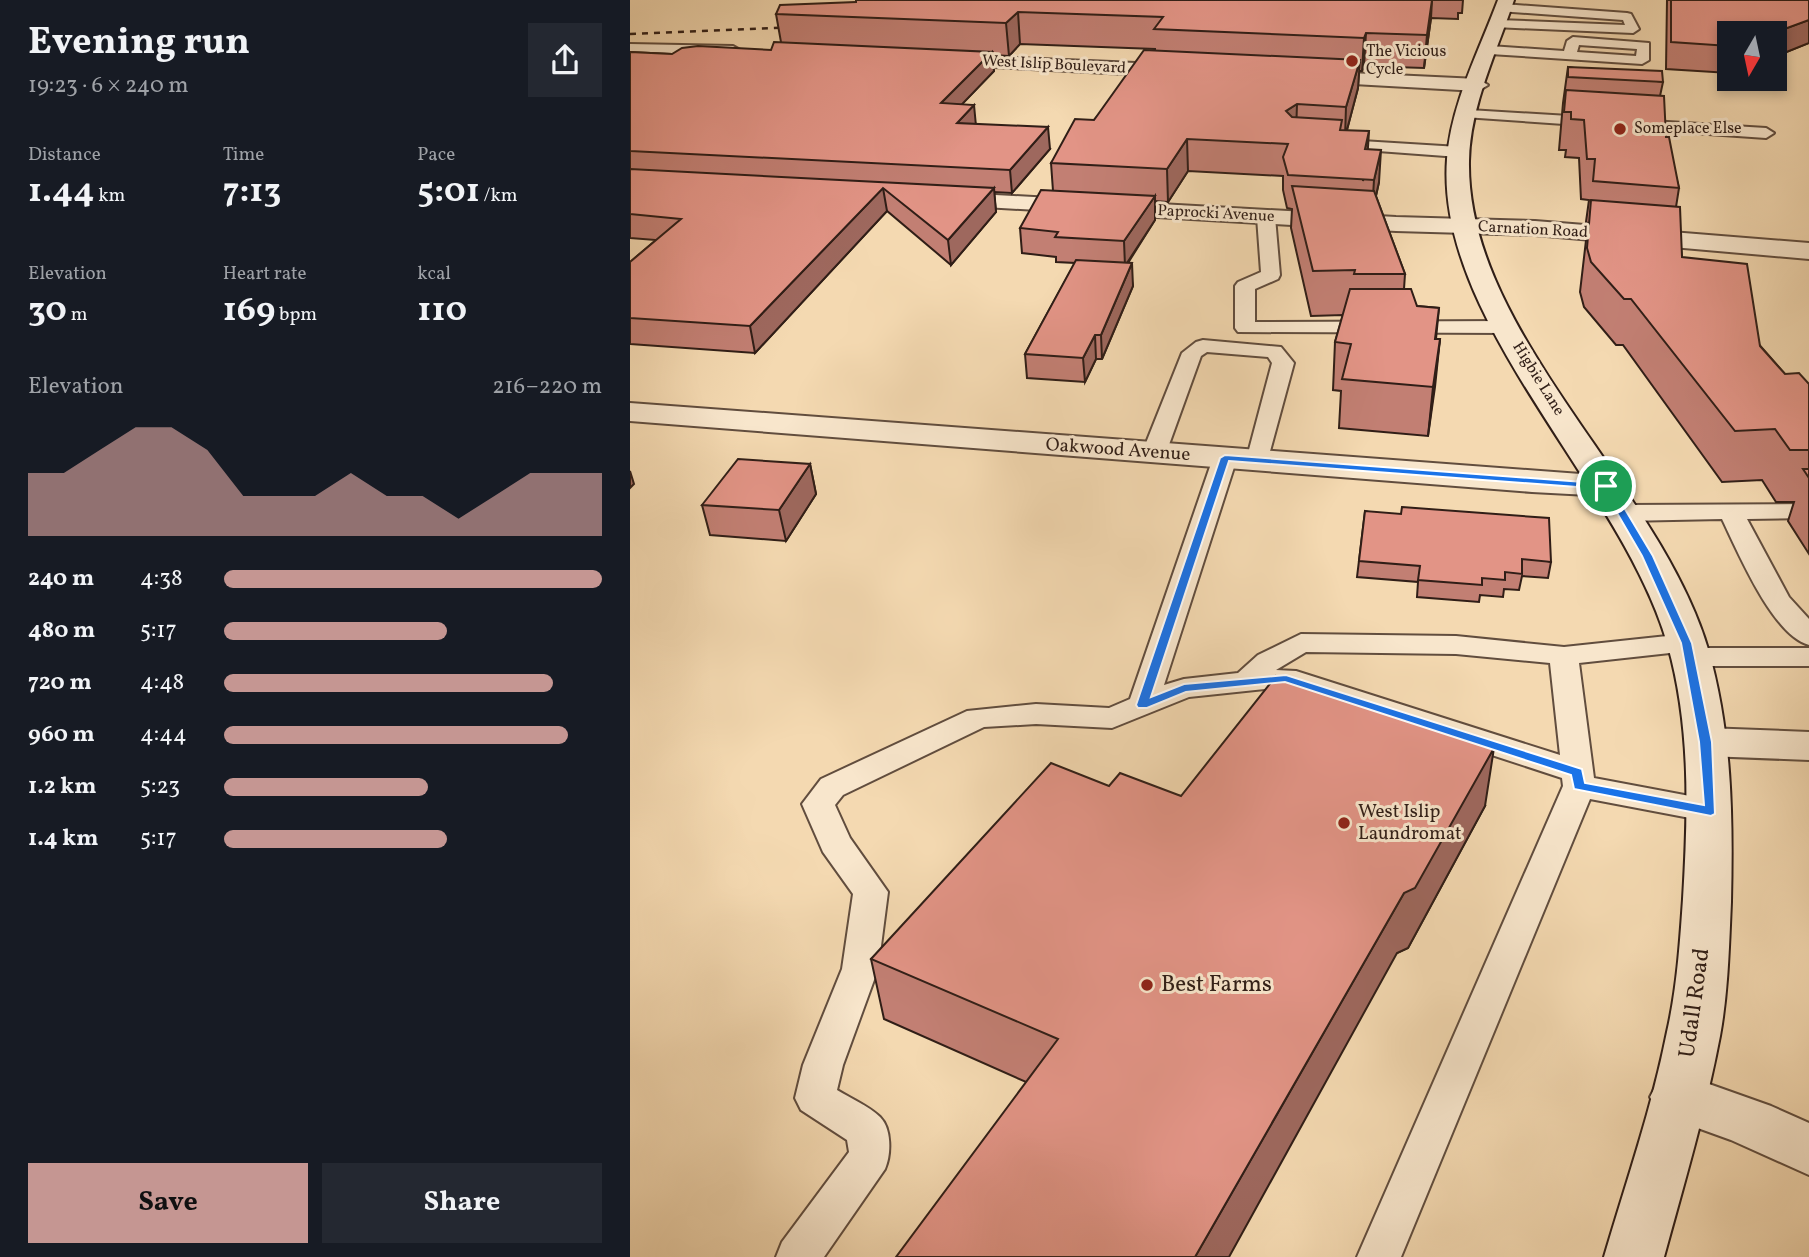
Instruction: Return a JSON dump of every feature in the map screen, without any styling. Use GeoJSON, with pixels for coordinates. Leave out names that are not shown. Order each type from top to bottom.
{"type":"FeatureCollection","features":[{"type":"Feature","properties":{"kind":"street","name":"Higbie Lane"},"geometry":{"type":"LineString","coordinates":[[1503,11],[1459,152],[1461,204],[1480,277],[1506,327],[1615,499],[1661,583],[1688,650],[1706,742]]}},
{"type":"Feature","properties":{"kind":"street"},"geometry":{"type":"LineString","coordinates":[[630,49],[757,52]]}},
{"type":"Feature","properties":{"kind":"street","name":"West Islip Boulevard"},"geometry":{"type":"LineString","coordinates":[[920,59],[1207,72]]}},
{"type":"Feature","properties":{"kind":"street"},"geometry":{"type":"LineString","coordinates":[[1286,76],[1487,67]]}},
{"type":"Feature","properties":{"kind":"street","name":"Paprocki Avenue"},"geometry":{"type":"LineString","coordinates":[[920,198],[1466,226]]}},
{"type":"Feature","properties":{"kind":"street","name":"Carnation Road"},"geometry":{"type":"LineString","coordinates":[[1466,226],[1535,228],[1809,251]]}},
{"type":"Feature","properties":{"kind":"street","name":"Oakwood Avenue"},"geometry":{"type":"LineString","coordinates":[[630,412],[1225,458],[1615,499]]}},
{"type":"Feature","properties":{"kind":"street"},"geometry":{"type":"LineString","coordinates":[[1706,742],[1809,746]]}},
{"type":"Feature","properties":{"kind":"street","name":"Udall Road"},"geometry":{"type":"LineString","coordinates":[[1634,1257],[1678,1097],[1699,1004],[1711,811],[1706,742]]}},
{"type":"Feature","properties":{"kind":"street"},"geometry":{"type":"LineString","coordinates":[[1678,1097],[1751,1123],[1809,1150]]}},
{"type":"Feature","properties":{"kind":"lane"},"geometry":{"type":"LineString","coordinates":[[1503,11],[1627,17],[1633,29],[1503,11]]}},
{"type":"Feature","properties":{"kind":"lane"},"geometry":{"type":"LineString","coordinates":[[1487,67],[1570,55],[1642,60],[1644,46],[1573,41],[1570,55]]}},
{"type":"Feature","properties":{"kind":"lane"},"geometry":{"type":"LineString","coordinates":[[1469,114],[1766,133]]}},
{"type":"Feature","properties":{"kind":"lane"},"geometry":{"type":"LineString","coordinates":[[1309,143],[1459,152]]}},
{"type":"Feature","properties":{"kind":"lane"},"geometry":{"type":"LineString","coordinates":[[1266,217],[1271,275],[1279,313]]}},
{"type":"Feature","properties":{"kind":"lane"},"geometry":{"type":"LineString","coordinates":[[1271,275],[1245,286],[1245,328],[1279,313],[1506,327]]}},
{"type":"Feature","properties":{"kind":"lane"},"geometry":{"type":"LineString","coordinates":[[1154,453],[1192,354],[1203,346],[1274,351],[1283,363],[1258,461]]}},
{"type":"Feature","properties":{"kind":"lane"},"geometry":{"type":"LineString","coordinates":[[1143,705],[1225,458]]}},
{"type":"Feature","properties":{"kind":"lane"},"geometry":{"type":"LineString","coordinates":[[1615,499],[1730,511],[1809,511]]}},
{"type":"Feature","properties":{"kind":"lane"},"geometry":{"type":"LineString","coordinates":[[1730,511],[1777,601],[1809,636]]}},
{"type":"Feature","properties":{"kind":"lane"},"geometry":{"type":"LineString","coordinates":[[1246,682],[1268,661],[1301,643],[1456,645],[1564,656],[1688,650],[1809,657]]}},
{"type":"Feature","properties":{"kind":"lane"},"geometry":{"type":"LineString","coordinates":[[1379,1257],[1578,779],[1564,656]]}},
{"type":"Feature","properties":{"kind":"lane"},"geometry":{"type":"LineString","coordinates":[[798,1257],[870,1156],[866,1130],[815,1098],[823,1065],[860,969],[871,892],[835,843],[818,804],[832,787],[978,718],[1036,714],[1112,718],[1184,688],[1286,678],[1578,779],[1711,811]]}},
{"type":"Feature","properties":{"kind":"building"},"geometry":{"type":"Polygon","coordinates":[[[856,0],[1432,0],[1427,35],[1366,33],[1364,38],[1154,29],[1163,17],[1018,12],[1006,23],[776,14],[780,5],[856,0]]]}},
{"type":"Feature","properties":{"kind":"building"},"geometry":{"type":"Polygon","coordinates":[[[1671,0],[1809,0],[1809,20],[1787,28],[1787,21],[1717,21],[1717,45],[1671,42],[1671,0]]]}},
{"type":"Feature","properties":{"kind":"building"},"geometry":{"type":"Polygon","coordinates":[[[774,42],[992,52],[941,103],[974,105],[957,123],[1048,127],[1010,170],[630,151],[630,52],[672,54],[682,48],[698,46],[771,50],[774,42]]]}},
{"type":"Feature","properties":{"kind":"building"},"geometry":{"type":"Polygon","coordinates":[[[1144,50],[1360,60],[1346,107],[1297,104],[1286,111],[1292,117],[1342,120],[1340,130],[1369,131],[1365,149],[1381,150],[1374,180],[1288,175],[1283,157],[1288,144],[1187,139],[1167,169],[1051,163],[1075,119],[1094,120],[1144,50]]]}},
{"type":"Feature","properties":{"kind":"building"},"geometry":{"type":"Polygon","coordinates":[[[1568,67],[1662,71],[1663,82],[1568,77],[1568,67]]]}},
{"type":"Feature","properties":{"kind":"building"},"geometry":{"type":"Polygon","coordinates":[[[1566,90],[1664,96],[1666,137],[1669,137],[1679,188],[1593,181],[1595,159],[1587,159],[1584,120],[1571,119],[1571,112],[1564,112],[1566,90]]]}},
{"type":"Feature","properties":{"kind":"building"},"geometry":{"type":"Polygon","coordinates":[[[630,169],[994,188],[948,240],[883,188],[750,326],[630,318],[630,262],[681,219],[630,214],[630,169]]]}},
{"type":"Feature","properties":{"kind":"building"},"geometry":{"type":"Polygon","coordinates":[[[1292,186],[1374,191],[1405,274],[1354,274],[1355,270],[1313,271],[1292,186]]]}},
{"type":"Feature","properties":{"kind":"building"},"geometry":{"type":"Polygon","coordinates":[[[1041,190],[1155,196],[1124,241],[1055,237],[1058,232],[1020,228],[1041,190]]]}},
{"type":"Feature","properties":{"kind":"building"},"geometry":{"type":"Polygon","coordinates":[[[1591,200],[1680,207],[1682,257],[1747,264],[1760,346],[1785,374],[1799,373],[1809,384],[1809,450],[1790,450],[1775,429],[1735,431],[1631,299],[1624,299],[1591,262],[1587,248],[1591,200]]]}},
{"type":"Feature","properties":{"kind":"building"},"geometry":{"type":"Polygon","coordinates":[[[1076,260],[1132,263],[1101,335],[1095,335],[1083,358],[1025,354],[1076,260]]]}},
{"type":"Feature","properties":{"kind":"building"},"geometry":{"type":"Polygon","coordinates":[[[1350,289],[1411,289],[1417,306],[1439,308],[1435,339],[1440,339],[1433,387],[1342,379],[1351,344],[1335,342],[1350,289]]]}},
{"type":"Feature","properties":{"kind":"building"},"geometry":{"type":"Polygon","coordinates":[[[738,459],[810,464],[779,510],[702,505],[738,459]]]}},
{"type":"Feature","properties":{"kind":"building"},"geometry":{"type":"Polygon","coordinates":[[[1402,507],[1549,518],[1551,562],[1522,559],[1522,574],[1505,572],[1505,580],[1482,578],[1482,585],[1418,580],[1420,566],[1359,561],[1365,511],[1401,514],[1402,507]]]}},
{"type":"Feature","properties":{"kind":"building"},"geometry":{"type":"Polygon","coordinates":[[[1276,676],[1494,748],[1415,888],[1404,893],[1195,1257],[896,1257],[1058,1039],[871,959],[1051,763],[1109,786],[1120,773],[1181,796],[1276,676]]]}},
{"type":"Feature","properties":{"kind":"railway"},"geometry":{"type":"LineString","coordinates":[[630,34],[798,27]]}},
{"type":"Feature","properties":{"kind":"place","name":"The Vicious Cycle"},"geometry":{"type":"Point","coordinates":[1352,61]}},
{"type":"Feature","properties":{"kind":"place","name":"Someplace Else"},"geometry":{"type":"Point","coordinates":[1620,129]}},
{"type":"Feature","properties":{"kind":"place","name":"West Islip Laundromat"},"geometry":{"type":"Point","coordinates":[1344,823]}},
{"type":"Feature","properties":{"kind":"place","name":"Best Farms"},"geometry":{"type":"Point","coordinates":[1147,985]}},
{"type":"Feature","properties":{"kind":"route"},"geometry":{"type":"LineString","coordinates":[[1225,458],[1606,486],[1648,556],[1686,643],[1700,701],[1711,811],[1579,786],[1577,772],[1286,678],[1184,688],[1143,705],[1225,458]]}}]}
